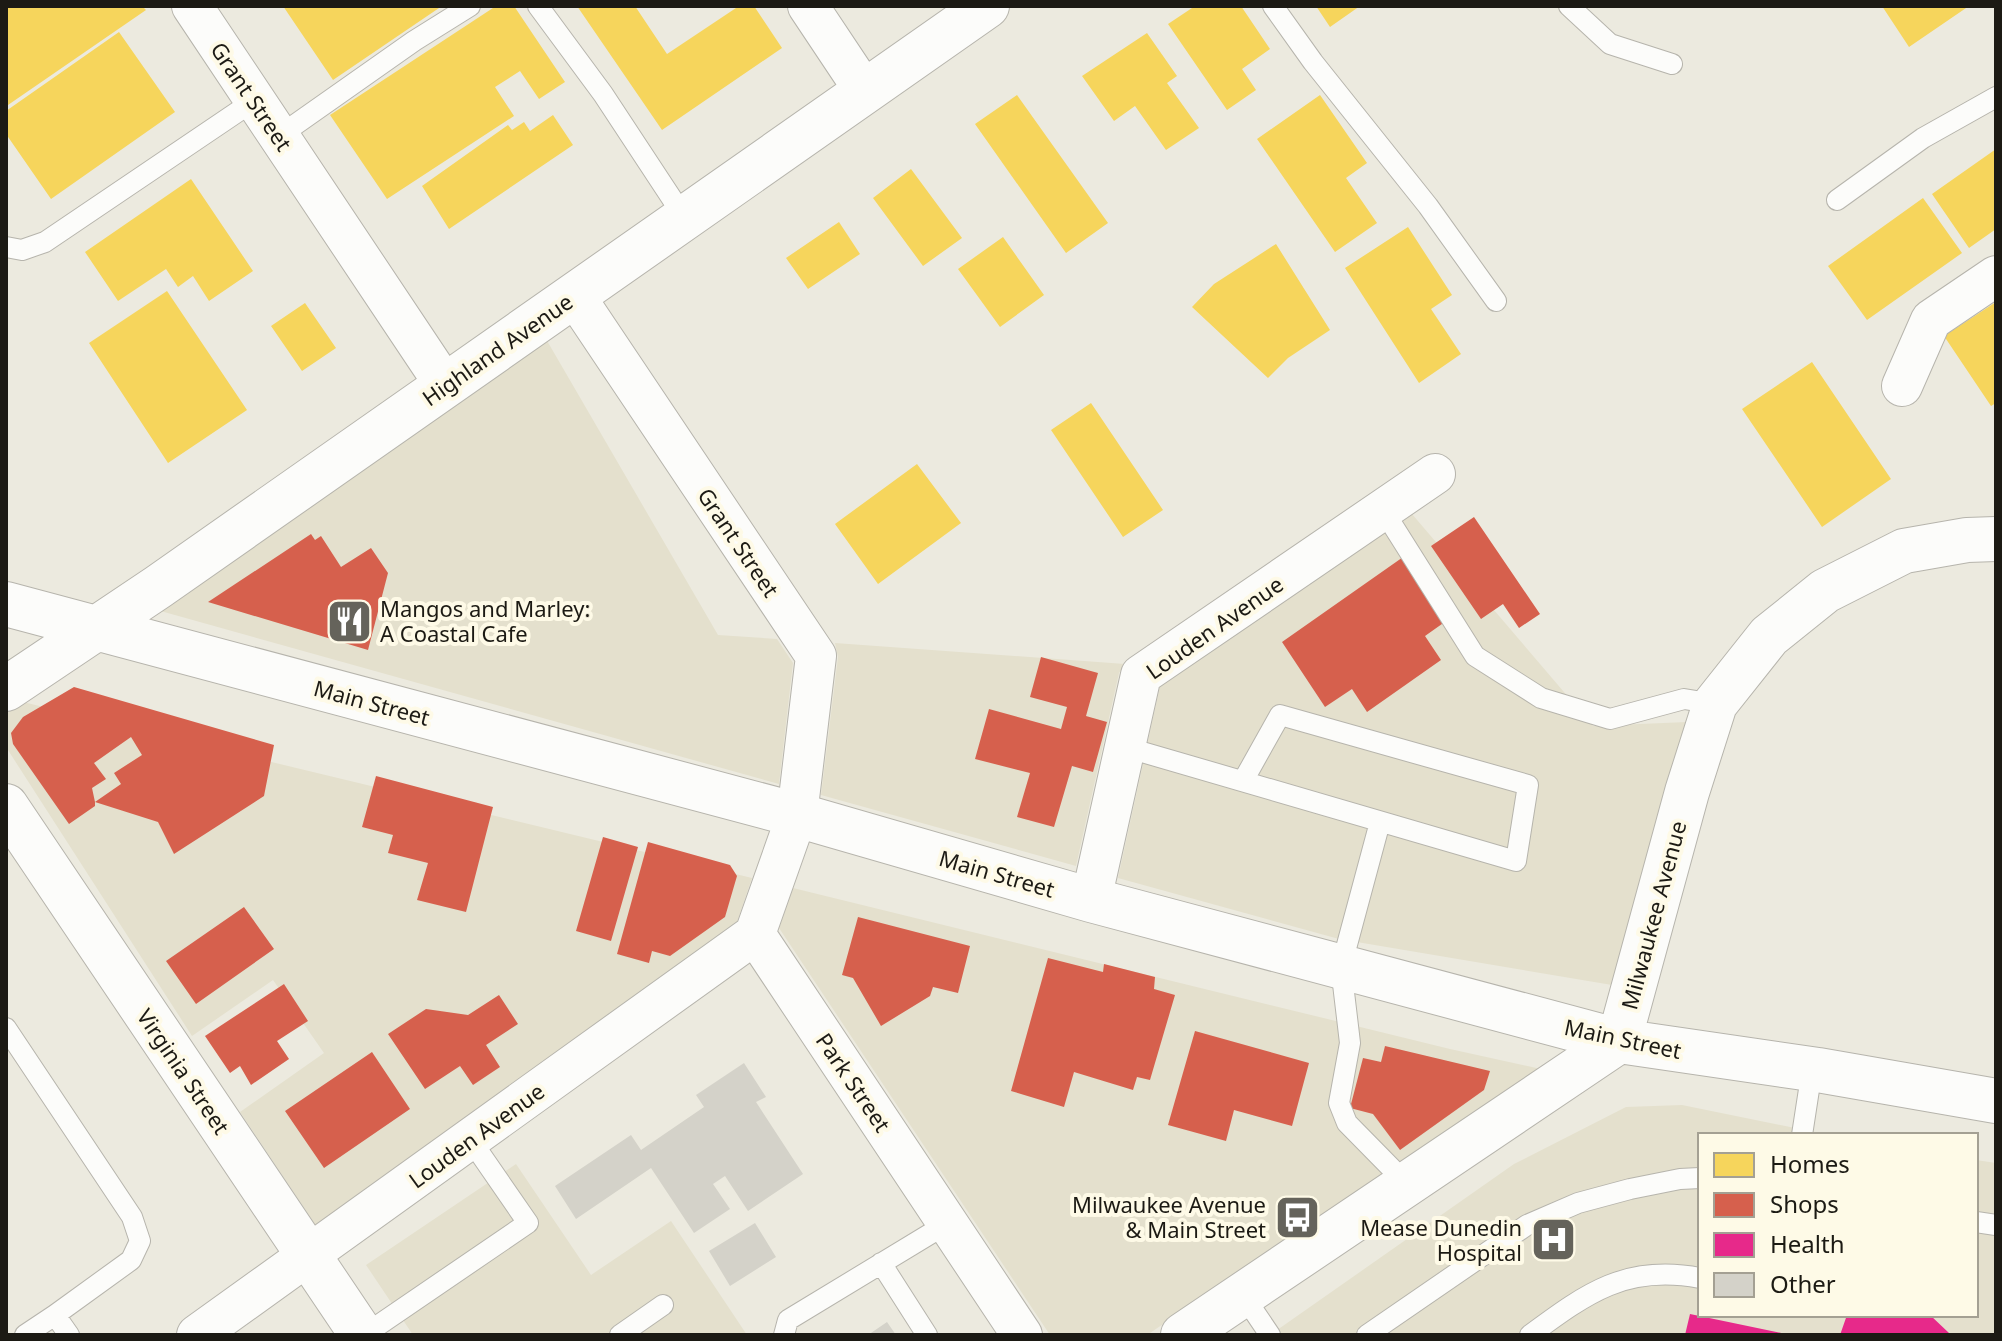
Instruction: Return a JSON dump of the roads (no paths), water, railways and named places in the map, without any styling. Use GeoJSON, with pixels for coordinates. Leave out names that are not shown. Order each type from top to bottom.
{"type":"FeatureCollection","features":[{"type":"Feature","properties":{"kind":"street","name":"Grant Street"},"geometry":{"type":"LineString","coordinates":[[192,6],[445,385]]}},
{"type":"Feature","properties":{"kind":"street"},"geometry":{"type":"LineString","coordinates":[[808,6],[864,90]]}},
{"type":"Feature","properties":{"kind":"street","name":"Highland Avenue"},"geometry":{"type":"LineString","coordinates":[[6,689],[987,6]]}},
{"type":"Feature","properties":{"kind":"street"},"geometry":{"type":"LineString","coordinates":[[1902,386],[1931,320],[1996,276]]}},
{"type":"Feature","properties":{"kind":"street","name":"Grant Street"},"geometry":{"type":"LineString","coordinates":[[574,295],[816,656],[797,815]]}},
{"type":"Feature","properties":{"kind":"street","name":"Louden Avenue"},"geometry":{"type":"LineString","coordinates":[[1091,900],[1141,675],[1435,474]]}},
{"type":"Feature","properties":{"kind":"street","name":"Milwaukee Avenue"},"geometry":{"type":"LineString","coordinates":[[1619,1041],[1687,792],[1715,704],[1769,636],[1825,591],[1904,551],[1967,540],[1996,539]]}},
{"type":"Feature","properties":{"kind":"street","name":"Main Street"},"geometry":{"type":"LineString","coordinates":[[6,604],[797,815],[1091,900],[1619,1041],[1996,1101]]}},
{"type":"Feature","properties":{"kind":"street","name":"Virginia Street"},"geometry":{"type":"LineString","coordinates":[[6,806],[363,1335]]}},
{"type":"Feature","properties":{"kind":"street"},"geometry":{"type":"LineString","coordinates":[[755,934],[797,815]]}},
{"type":"Feature","properties":{"kind":"street","name":"Louden Avenue"},"geometry":{"type":"LineString","coordinates":[[197,1335],[755,934]]}},
{"type":"Feature","properties":{"kind":"street","name":"Park Street"},"geometry":{"type":"LineString","coordinates":[[755,934],[1022,1335]]}},
{"type":"Feature","properties":{"kind":"street"},"geometry":{"type":"LineString","coordinates":[[1183,1335],[1619,1041]]}},
{"type":"Feature","properties":{"kind":"lane"},"geometry":{"type":"LineString","coordinates":[[279,136],[414,41],[470,6]]}},
{"type":"Feature","properties":{"kind":"lane"},"geometry":{"type":"LineString","coordinates":[[538,6],[603,94],[684,217]]}},
{"type":"Feature","properties":{"kind":"lane"},"geometry":{"type":"LineString","coordinates":[[1273,6],[1313,62],[1428,206],[1496,301]]}},
{"type":"Feature","properties":{"kind":"lane"},"geometry":{"type":"LineString","coordinates":[[1569,6],[1610,44],[1672,64]]}},
{"type":"Feature","properties":{"kind":"lane"},"geometry":{"type":"LineString","coordinates":[[1837,200],[1923,138],[1996,97]]}},
{"type":"Feature","properties":{"kind":"lane"},"geometry":{"type":"LineString","coordinates":[[6,247],[22,250],[45,242],[255,100]]}},
{"type":"Feature","properties":{"kind":"lane"},"geometry":{"type":"LineString","coordinates":[[1383,510],[1475,656],[1541,698],[1610,719],[1684,699],[1715,704]]}},
{"type":"Feature","properties":{"kind":"lane"},"geometry":{"type":"LineString","coordinates":[[1125,747],[1516,861],[1528,785],[1280,715],[1243,781]]}},
{"type":"Feature","properties":{"kind":"lane"},"geometry":{"type":"LineString","coordinates":[[1380,822],[1341,967],[1350,1043],[1339,1103],[1347,1123],[1407,1184]]}},
{"type":"Feature","properties":{"kind":"lane"},"geometry":{"type":"LineString","coordinates":[[6,1028],[132,1217],[140,1241],[131,1260],[25,1335]]}},
{"type":"Feature","properties":{"kind":"lane"},"geometry":{"type":"LineString","coordinates":[[1802,1133],[1812,1070]]}},
{"type":"Feature","properties":{"kind":"lane"},"geometry":{"type":"LineString","coordinates":[[363,1335],[528,1223],[470,1139]]}},
{"type":"Feature","properties":{"kind":"lane"},"geometry":{"type":"LineString","coordinates":[[1367,1335],[1527,1225],[1578,1203],[1617,1192],[1698,1178]]}},
{"type":"Feature","properties":{"kind":"lane"},"geometry":{"type":"LineString","coordinates":[[784,1335],[788,1320],[948,1223]]}},
{"type":"Feature","properties":{"kind":"lane"},"geometry":{"type":"LineString","coordinates":[[881,1263],[927,1335]]}},
{"type":"Feature","properties":{"kind":"lane"},"geometry":{"type":"LineString","coordinates":[[1530,1335],[1578,1299],[1624,1278],[1671,1273],[1698,1278]]}},
{"type":"Feature","properties":{"kind":"lane"},"geometry":{"type":"LineString","coordinates":[[1243,1295],[1270,1335]]}},
{"type":"Feature","properties":{"kind":"lane"},"geometry":{"type":"LineString","coordinates":[[620,1335],[663,1305]]}},
{"type":"Feature","properties":{"kind":"lane"},"geometry":{"type":"LineString","coordinates":[[55,1315],[69,1335]]}},
{"type":"Feature","properties":{"kind":"place","name":"Mangos and Marley: A Coastal Cafe"},"geometry":{"type":"Point","coordinates":[349,621]}},
{"type":"Feature","properties":{"kind":"place","name":"Milwaukee Avenue & Main Street"},"geometry":{"type":"Point","coordinates":[1297,1217]}},
{"type":"Feature","properties":{"kind":"place","name":"Mease Dunedin Hospital"},"geometry":{"type":"Point","coordinates":[1553,1240]}}]}
